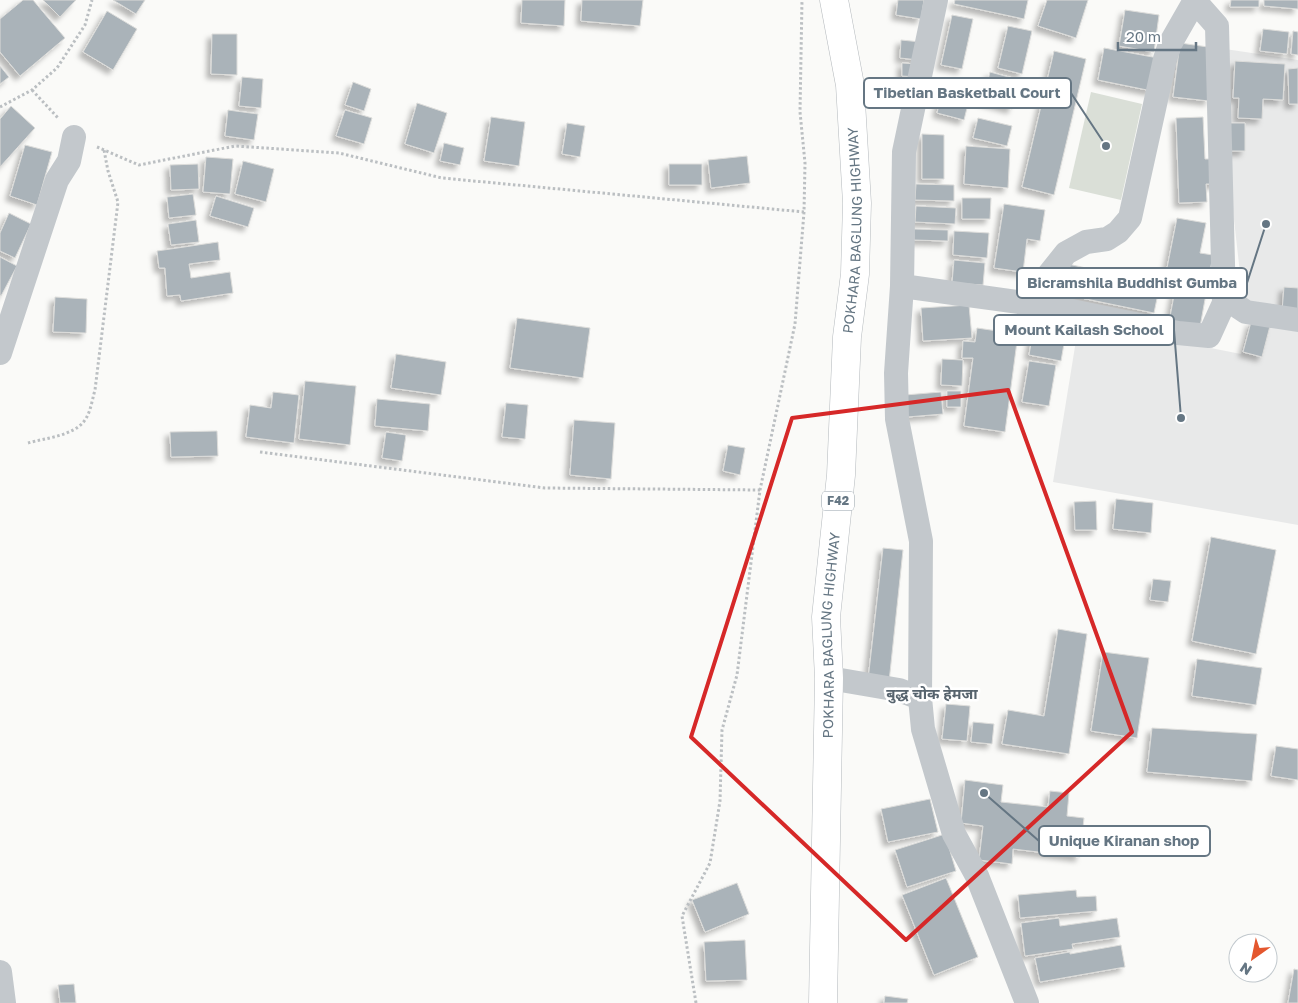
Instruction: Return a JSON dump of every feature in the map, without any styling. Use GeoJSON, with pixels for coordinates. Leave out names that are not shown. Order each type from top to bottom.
{"type":"FeatureCollection","features":[{"type":"Feature","properties":{"kind":"highway","name":"POKHARA BAGLUNG HIGHWAY"},"geometry":{"type":"LineString","coordinates":[[823,1003],[829,678],[826,618],[841,474],[847,337],[855,274],[858,203],[850,85],[834,0]]}},
{"type":"Feature","properties":{"kind":"street"},"geometry":{"type":"LineString","coordinates":[[936,0],[904,152],[902,286],[896,373],[897,419],[921,541],[920,698],[923,730],[954,834],[977,876],[1027,1003]]}},
{"type":"Feature","properties":{"kind":"street"},"geometry":{"type":"LineString","coordinates":[[902,286],[1047,306],[1178,333],[1209,336],[1224,303],[1217,26],[1194,1],[1170,44],[1165,59],[1130,218],[1118,232],[1107,239],[1086,242],[1066,253],[1026,303]]}},
{"type":"Feature","properties":{"kind":"street"},"geometry":{"type":"LineString","coordinates":[[0,353],[57,180],[69,161],[74,137]]}},
{"type":"Feature","properties":{"kind":"street"},"geometry":{"type":"LineString","coordinates":[[1224,303],[1234,304],[1246,312],[1298,320]]}},
{"type":"Feature","properties":{"kind":"street"},"geometry":{"type":"LineString","coordinates":[[829,678],[899,690],[920,698]]}},
{"type":"Feature","properties":{"kind":"street"},"geometry":{"type":"LineString","coordinates":[[0,972],[4,1003]]}},
{"type":"Feature","properties":{"kind":"path"},"geometry":{"type":"LineString","coordinates":[[0,107],[32,90],[56,68],[85,25],[92,0]]}},
{"type":"Feature","properties":{"kind":"path"},"geometry":{"type":"LineString","coordinates":[[696,1003],[682,916],[710,864],[720,801],[722,730],[736,675],[760,490],[795,324],[804,212],[805,163],[800,112],[802,0]]}},
{"type":"Feature","properties":{"kind":"path"},"geometry":{"type":"LineString","coordinates":[[32,90],[74,137],[139,165],[235,146],[339,153],[442,178],[804,212]]}},
{"type":"Feature","properties":{"kind":"path"},"geometry":{"type":"LineString","coordinates":[[28,443],[63,434],[75,428],[84,420],[95,390],[118,202],[108,171],[104,150]]}},
{"type":"Feature","properties":{"kind":"path"},"geometry":{"type":"LineString","coordinates":[[260,452],[545,488],[760,490]]}},
{"type":"Feature","properties":{"kind":"highlighted area"},"geometry":{"type":"Polygon","coordinates":[[[1008,390],[1132,732],[906,940],[691,737],[792,418],[1008,390]]]}},
{"type":"Feature","properties":{"kind":"shaded area"},"geometry":{"type":"Polygon","coordinates":[[[1225,49],[1298,60],[1298,315],[1243,300],[1229,175],[1225,49]]]}},
{"type":"Feature","properties":{"kind":"shaded area"},"geometry":{"type":"Polygon","coordinates":[[[1091,92],[1142,104],[1121,200],[1069,188],[1091,92]]]}},
{"type":"Feature","properties":{"kind":"shaded area"},"geometry":{"type":"Polygon","coordinates":[[[1250,320],[1298,328],[1298,525],[1053,482],[1079,322],[1241,354],[1250,320]]]}},
{"type":"Feature","properties":{"kind":"building"},"geometry":{"type":"Polygon","coordinates":[[[23,0],[33,0],[65,38],[20,76],[0,52],[0,19],[23,0]]]}},
{"type":"Feature","properties":{"kind":"building"},"geometry":{"type":"Polygon","coordinates":[[[43,0],[76,0],[60,17],[43,0]]]}},
{"type":"Feature","properties":{"kind":"building"},"geometry":{"type":"Polygon","coordinates":[[[113,0],[145,0],[136,14],[113,0]]]}},
{"type":"Feature","properties":{"kind":"building"},"geometry":{"type":"Polygon","coordinates":[[[522,0],[565,0],[564,26],[521,23],[522,0]]]}},
{"type":"Feature","properties":{"kind":"building"},"geometry":{"type":"Polygon","coordinates":[[[582,0],[643,0],[640,26],[581,21],[582,0]]]}},
{"type":"Feature","properties":{"kind":"building"},"geometry":{"type":"Polygon","coordinates":[[[898,0],[924,0],[921,19],[896,15],[898,0]]]}},
{"type":"Feature","properties":{"kind":"building"},"geometry":{"type":"Polygon","coordinates":[[[955,0],[1028,0],[1024,19],[954,4],[955,0]]]}},
{"type":"Feature","properties":{"kind":"building"},"geometry":{"type":"Polygon","coordinates":[[[1047,0],[1088,0],[1076,38],[1038,26],[1047,0]]]}},
{"type":"Feature","properties":{"kind":"building"},"geometry":{"type":"Polygon","coordinates":[[[1231,0],[1259,0],[1259,7],[1230,7],[1231,0]]]}},
{"type":"Feature","properties":{"kind":"building"},"geometry":{"type":"Polygon","coordinates":[[[1264,0],[1298,0],[1298,9],[1264,6],[1264,0]]]}},
{"type":"Feature","properties":{"kind":"building"},"geometry":{"type":"Polygon","coordinates":[[[1125,10],[1159,15],[1154,52],[1119,46],[1125,10]]]}},
{"type":"Feature","properties":{"kind":"building"},"geometry":{"type":"Polygon","coordinates":[[[107,11],[137,29],[113,70],[83,52],[107,11]]]}},
{"type":"Feature","properties":{"kind":"building"},"geometry":{"type":"Polygon","coordinates":[[[952,15],[973,19],[962,69],[941,65],[952,15]]]}},
{"type":"Feature","properties":{"kind":"building"},"geometry":{"type":"Polygon","coordinates":[[[1008,26],[1032,31],[1022,74],[998,68],[1008,26]]]}},
{"type":"Feature","properties":{"kind":"building"},"geometry":{"type":"Polygon","coordinates":[[[1263,29],[1289,32],[1287,54],[1260,51],[1263,29]]]}},
{"type":"Feature","properties":{"kind":"building"},"geometry":{"type":"Polygon","coordinates":[[[1293,31],[1298,32],[1298,55],[1291,54],[1293,31]]]}},
{"type":"Feature","properties":{"kind":"building"},"geometry":{"type":"Polygon","coordinates":[[[212,34],[237,34],[237,75],[211,74],[212,34]]]}},
{"type":"Feature","properties":{"kind":"building"},"geometry":{"type":"Polygon","coordinates":[[[901,40],[921,42],[919,60],[900,58],[901,40]]]}},
{"type":"Feature","properties":{"kind":"building"},"geometry":{"type":"Polygon","coordinates":[[[1180,43],[1215,48],[1209,101],[1173,97],[1180,43]]]}},
{"type":"Feature","properties":{"kind":"building"},"geometry":{"type":"Polygon","coordinates":[[[1104,48],[1158,58],[1152,91],[1098,80],[1104,48]]]}},
{"type":"Feature","properties":{"kind":"building"},"geometry":{"type":"Polygon","coordinates":[[[1054,51],[1086,59],[1054,195],[1022,187],[1054,51]]]}},
{"type":"Feature","properties":{"kind":"building"},"geometry":{"type":"Polygon","coordinates":[[[1235,61],[1285,64],[1283,100],[1263,99],[1262,119],[1238,118],[1239,98],[1233,98],[1235,61]]]}},
{"type":"Feature","properties":{"kind":"building"},"geometry":{"type":"Polygon","coordinates":[[[902,63],[917,64],[917,77],[902,76],[902,63]]]}},
{"type":"Feature","properties":{"kind":"building"},"geometry":{"type":"Polygon","coordinates":[[[0,66],[9,77],[0,84],[0,66]]]}},
{"type":"Feature","properties":{"kind":"building"},"geometry":{"type":"Polygon","coordinates":[[[1298,68],[1298,104],[1289,104],[1288,69],[1298,68]]]}},
{"type":"Feature","properties":{"kind":"building"},"geometry":{"type":"Polygon","coordinates":[[[990,72],[1020,80],[1012,109],[983,101],[990,72]]]}},
{"type":"Feature","properties":{"kind":"building"},"geometry":{"type":"Polygon","coordinates":[[[242,77],[263,79],[261,108],[239,106],[242,77]]]}},
{"type":"Feature","properties":{"kind":"building"},"geometry":{"type":"Polygon","coordinates":[[[945,81],[972,88],[964,120],[937,113],[945,81]]]}},
{"type":"Feature","properties":{"kind":"building"},"geometry":{"type":"Polygon","coordinates":[[[353,82],[371,89],[364,111],[345,105],[353,82]]]}},
{"type":"Feature","properties":{"kind":"building"},"geometry":{"type":"Polygon","coordinates":[[[417,103],[447,113],[434,153],[405,144],[417,103]]]}},
{"type":"Feature","properties":{"kind":"building"},"geometry":{"type":"Polygon","coordinates":[[[11,106],[35,128],[0,167],[0,119],[11,106]]]}},
{"type":"Feature","properties":{"kind":"building"},"geometry":{"type":"Polygon","coordinates":[[[228,110],[258,114],[254,140],[225,136],[228,110]]]}},
{"type":"Feature","properties":{"kind":"building"},"geometry":{"type":"Polygon","coordinates":[[[345,110],[372,118],[364,144],[336,136],[345,110]]]}},
{"type":"Feature","properties":{"kind":"building"},"geometry":{"type":"Polygon","coordinates":[[[491,117],[525,122],[519,166],[484,161],[491,117]]]}},
{"type":"Feature","properties":{"kind":"building"},"geometry":{"type":"Polygon","coordinates":[[[1203,117],[1205,159],[1217,159],[1218,184],[1206,184],[1207,202],[1179,203],[1176,118],[1203,117]]]}},
{"type":"Feature","properties":{"kind":"building"},"geometry":{"type":"Polygon","coordinates":[[[978,118],[1012,126],[1007,146],[973,138],[978,118]]]}},
{"type":"Feature","properties":{"kind":"building"},"geometry":{"type":"Polygon","coordinates":[[[567,123],[585,126],[580,157],[562,154],[567,123]]]}},
{"type":"Feature","properties":{"kind":"building"},"geometry":{"type":"Polygon","coordinates":[[[1230,123],[1245,123],[1245,151],[1230,151],[1230,123]]]}},
{"type":"Feature","properties":{"kind":"building"},"geometry":{"type":"Polygon","coordinates":[[[922,134],[944,135],[944,179],[922,179],[922,134]]]}},
{"type":"Feature","properties":{"kind":"building"},"geometry":{"type":"Polygon","coordinates":[[[444,143],[464,148],[460,165],[440,161],[444,143]]]}},
{"type":"Feature","properties":{"kind":"building"},"geometry":{"type":"Polygon","coordinates":[[[25,145],[52,152],[37,205],[10,196],[25,145]]]}},
{"type":"Feature","properties":{"kind":"building"},"geometry":{"type":"Polygon","coordinates":[[[966,146],[1010,149],[1008,188],[964,184],[966,146]]]}},
{"type":"Feature","properties":{"kind":"building"},"geometry":{"type":"Polygon","coordinates":[[[747,156],[750,183],[711,188],[708,160],[747,156]]]}},
{"type":"Feature","properties":{"kind":"building"},"geometry":{"type":"Polygon","coordinates":[[[206,157],[233,159],[230,194],[203,192],[206,157]]]}},
{"type":"Feature","properties":{"kind":"building"},"geometry":{"type":"Polygon","coordinates":[[[243,161],[274,169],[266,202],[235,194],[243,161]]]}},
{"type":"Feature","properties":{"kind":"building"},"geometry":{"type":"Polygon","coordinates":[[[198,164],[199,189],[171,190],[170,165],[198,164]]]}},
{"type":"Feature","properties":{"kind":"building"},"geometry":{"type":"Polygon","coordinates":[[[669,164],[702,164],[702,185],[669,185],[669,164]]]}},
{"type":"Feature","properties":{"kind":"building"},"geometry":{"type":"Polygon","coordinates":[[[916,184],[954,185],[954,201],[915,200],[916,184]]]}},
{"type":"Feature","properties":{"kind":"building"},"geometry":{"type":"Polygon","coordinates":[[[193,194],[196,215],[169,218],[167,197],[193,194]]]}},
{"type":"Feature","properties":{"kind":"building"},"geometry":{"type":"Polygon","coordinates":[[[216,196],[254,208],[248,227],[210,216],[216,196]]]}},
{"type":"Feature","properties":{"kind":"building"},"geometry":{"type":"Polygon","coordinates":[[[962,198],[991,198],[990,219],[962,219],[962,198]]]}},
{"type":"Feature","properties":{"kind":"building"},"geometry":{"type":"Polygon","coordinates":[[[1004,204],[1045,210],[1040,241],[1027,239],[1023,272],[994,268],[1004,204]]]}},
{"type":"Feature","properties":{"kind":"building"},"geometry":{"type":"Polygon","coordinates":[[[916,206],[956,208],[955,224],[915,222],[916,206]]]}},
{"type":"Feature","properties":{"kind":"building"},"geometry":{"type":"Polygon","coordinates":[[[9,213],[31,224],[15,258],[0,251],[0,233],[9,213]]]}},
{"type":"Feature","properties":{"kind":"building"},"geometry":{"type":"Polygon","coordinates":[[[1177,218],[1206,223],[1200,253],[1213,255],[1200,327],[1169,322],[1176,285],[1164,283],[1177,218]]]}},
{"type":"Feature","properties":{"kind":"building"},"geometry":{"type":"Polygon","coordinates":[[[196,220],[199,242],[171,245],[168,224],[196,220]]]}},
{"type":"Feature","properties":{"kind":"building"},"geometry":{"type":"Polygon","coordinates":[[[914,229],[948,230],[948,241],[914,240],[914,229]]]}},
{"type":"Feature","properties":{"kind":"building"},"geometry":{"type":"Polygon","coordinates":[[[954,231],[989,233],[987,258],[953,255],[954,231]]]}},
{"type":"Feature","properties":{"kind":"building"},"geometry":{"type":"Polygon","coordinates":[[[218,242],[220,260],[189,264],[191,278],[230,272],[233,293],[181,301],[180,295],[167,296],[165,268],[159,268],[157,251],[218,242]]]}},
{"type":"Feature","properties":{"kind":"building"},"geometry":{"type":"Polygon","coordinates":[[[0,257],[17,266],[1,296],[0,295],[0,257]]]}},
{"type":"Feature","properties":{"kind":"building"},"geometry":{"type":"Polygon","coordinates":[[[954,260],[985,263],[983,285],[952,283],[954,260]]]}},
{"type":"Feature","properties":{"kind":"building"},"geometry":{"type":"Polygon","coordinates":[[[1063,263],[1160,284],[1154,313],[1057,293],[1063,263]]]}},
{"type":"Feature","properties":{"kind":"building"},"geometry":{"type":"Polygon","coordinates":[[[1284,287],[1298,288],[1298,312],[1282,311],[1284,287]]]}},
{"type":"Feature","properties":{"kind":"building"},"geometry":{"type":"Polygon","coordinates":[[[55,297],[87,299],[86,333],[53,332],[55,297]]]}},
{"type":"Feature","properties":{"kind":"building"},"geometry":{"type":"Polygon","coordinates":[[[969,305],[972,338],[923,341],[921,308],[969,305]]]}},
{"type":"Feature","properties":{"kind":"building"},"geometry":{"type":"Polygon","coordinates":[[[517,318],[590,328],[583,378],[510,368],[517,318]]]}},
{"type":"Feature","properties":{"kind":"building"},"geometry":{"type":"Polygon","coordinates":[[[1251,322],[1270,326],[1262,357],[1243,352],[1251,322]]]}},
{"type":"Feature","properties":{"kind":"building"},"geometry":{"type":"Polygon","coordinates":[[[977,328],[1018,334],[1005,432],[964,426],[973,358],[962,358],[963,341],[975,342],[977,328]]]}},
{"type":"Feature","properties":{"kind":"building"},"geometry":{"type":"Polygon","coordinates":[[[1033,332],[1065,338],[1061,361],[1029,355],[1033,332]]]}},
{"type":"Feature","properties":{"kind":"building"},"geometry":{"type":"Polygon","coordinates":[[[396,354],[446,362],[441,395],[391,388],[396,354]]]}},
{"type":"Feature","properties":{"kind":"building"},"geometry":{"type":"Polygon","coordinates":[[[942,359],[963,360],[962,386],[941,385],[942,359]]]}},
{"type":"Feature","properties":{"kind":"building"},"geometry":{"type":"Polygon","coordinates":[[[1029,361],[1056,365],[1049,406],[1022,402],[1029,361]]]}},
{"type":"Feature","properties":{"kind":"building"},"geometry":{"type":"Polygon","coordinates":[[[305,381],[356,386],[350,445],[299,439],[305,381]]]}},
{"type":"Feature","properties":{"kind":"building"},"geometry":{"type":"Polygon","coordinates":[[[947,391],[961,391],[961,407],[947,407],[947,391]]]}},
{"type":"Feature","properties":{"kind":"building"},"geometry":{"type":"Polygon","coordinates":[[[273,392],[299,395],[294,443],[246,437],[250,405],[271,408],[273,392]]]}},
{"type":"Feature","properties":{"kind":"building"},"geometry":{"type":"Polygon","coordinates":[[[941,392],[943,414],[907,417],[905,395],[941,392]]]}},
{"type":"Feature","properties":{"kind":"building"},"geometry":{"type":"Polygon","coordinates":[[[377,399],[430,404],[428,431],[375,426],[377,399]]]}},
{"type":"Feature","properties":{"kind":"building"},"geometry":{"type":"Polygon","coordinates":[[[506,403],[528,405],[525,439],[502,437],[506,403]]]}},
{"type":"Feature","properties":{"kind":"building"},"geometry":{"type":"Polygon","coordinates":[[[574,420],[615,423],[611,479],[570,475],[574,420]]]}},
{"type":"Feature","properties":{"kind":"building"},"geometry":{"type":"Polygon","coordinates":[[[217,431],[218,456],[171,457],[170,432],[217,431]]]}},
{"type":"Feature","properties":{"kind":"building"},"geometry":{"type":"Polygon","coordinates":[[[386,432],[406,435],[402,461],[382,458],[386,432]]]}},
{"type":"Feature","properties":{"kind":"building"},"geometry":{"type":"Polygon","coordinates":[[[728,445],[745,448],[740,475],[723,471],[728,445]]]}},
{"type":"Feature","properties":{"kind":"building"},"geometry":{"type":"Polygon","coordinates":[[[1116,499],[1153,503],[1151,533],[1113,529],[1116,499]]]}},
{"type":"Feature","properties":{"kind":"building"},"geometry":{"type":"Polygon","coordinates":[[[1096,501],[1097,530],[1075,530],[1074,502],[1096,501]]]}},
{"type":"Feature","properties":{"kind":"building"},"geometry":{"type":"Polygon","coordinates":[[[1211,537],[1276,550],[1256,654],[1192,641],[1211,537]]]}},
{"type":"Feature","properties":{"kind":"building"},"geometry":{"type":"Polygon","coordinates":[[[883,548],[903,550],[889,682],[868,680],[883,548]]]}},
{"type":"Feature","properties":{"kind":"building"},"geometry":{"type":"Polygon","coordinates":[[[1153,579],[1171,581],[1168,602],[1150,600],[1153,579]]]}},
{"type":"Feature","properties":{"kind":"building"},"geometry":{"type":"Polygon","coordinates":[[[1058,629],[1087,634],[1069,754],[1002,744],[1008,710],[1044,716],[1058,629]]]}},
{"type":"Feature","properties":{"kind":"building"},"geometry":{"type":"Polygon","coordinates":[[[1103,652],[1149,658],[1137,738],[1091,731],[1103,652]]]}},
{"type":"Feature","properties":{"kind":"building"},"geometry":{"type":"Polygon","coordinates":[[[1197,659],[1262,668],[1256,705],[1192,696],[1197,659]]]}},
{"type":"Feature","properties":{"kind":"building"},"geometry":{"type":"Polygon","coordinates":[[[946,704],[970,706],[967,741],[942,739],[946,704]]]}},
{"type":"Feature","properties":{"kind":"building"},"geometry":{"type":"Polygon","coordinates":[[[973,722],[994,724],[992,744],[971,742],[973,722]]]}},
{"type":"Feature","properties":{"kind":"building"},"geometry":{"type":"Polygon","coordinates":[[[1152,728],[1257,734],[1252,781],[1147,772],[1152,728]]]}},
{"type":"Feature","properties":{"kind":"building"},"geometry":{"type":"Polygon","coordinates":[[[1276,746],[1298,749],[1298,780],[1271,776],[1276,746]]]}},
{"type":"Feature","properties":{"kind":"building"},"geometry":{"type":"Polygon","coordinates":[[[965,780],[1003,785],[1001,802],[1048,807],[1050,791],[1069,793],[1067,816],[1084,818],[1080,857],[1013,849],[1012,864],[979,860],[983,826],[961,823],[965,780]]]}},
{"type":"Feature","properties":{"kind":"building"},"geometry":{"type":"Polygon","coordinates":[[[930,799],[938,832],[888,842],[881,809],[930,799]]]}},
{"type":"Feature","properties":{"kind":"building"},"geometry":{"type":"Polygon","coordinates":[[[945,834],[956,871],[907,887],[895,850],[945,834]]]}},
{"type":"Feature","properties":{"kind":"building"},"geometry":{"type":"Polygon","coordinates":[[[946,878],[978,957],[934,975],[902,895],[946,878]]]}},
{"type":"Feature","properties":{"kind":"building"},"geometry":{"type":"Polygon","coordinates":[[[737,883],[749,914],[705,932],[692,900],[737,883]]]}},
{"type":"Feature","properties":{"kind":"building"},"geometry":{"type":"Polygon","coordinates":[[[1076,890],[1077,897],[1096,896],[1097,911],[1020,918],[1018,895],[1076,890]]]}},
{"type":"Feature","properties":{"kind":"building"},"geometry":{"type":"Polygon","coordinates":[[[1059,918],[1060,926],[1117,918],[1120,937],[1072,944],[1073,949],[1025,956],[1021,923],[1059,918]]]}},
{"type":"Feature","properties":{"kind":"building"},"geometry":{"type":"Polygon","coordinates":[[[745,940],[747,980],[706,981],[704,942],[745,940]]]}},
{"type":"Feature","properties":{"kind":"building"},"geometry":{"type":"Polygon","coordinates":[[[1121,945],[1125,967],[1040,982],[1035,958],[1121,945]]]}},
{"type":"Feature","properties":{"kind":"building"},"geometry":{"type":"Polygon","coordinates":[[[1294,969],[1298,970],[1298,1003],[1288,1003],[1294,969]]]}},
{"type":"Feature","properties":{"kind":"building"},"geometry":{"type":"Polygon","coordinates":[[[74,984],[76,1003],[60,1003],[58,985],[74,984]]]}},
{"type":"Feature","properties":{"kind":"building"},"geometry":{"type":"Polygon","coordinates":[[[885,996],[908,999],[907,1003],[884,1003],[885,996]]]}},
{"type":"Feature","properties":{"kind":"place","name":"Tibetian Basketball Court"},"geometry":{"type":"Point","coordinates":[1106,146]}},
{"type":"Feature","properties":{"kind":"place","name":"Bicramshila Buddhist Gumba"},"geometry":{"type":"Point","coordinates":[1266,224]}},
{"type":"Feature","properties":{"kind":"place","name":"Mount Kailash School"},"geometry":{"type":"Point","coordinates":[1181,418]}},
{"type":"Feature","properties":{"kind":"place","name":"Unique Kiranan shop"},"geometry":{"type":"Point","coordinates":[984,793]}},
{"type":"Feature","properties":{"kind":"district","name":"बुद्ध चोक हेमजा"},"geometry":{"type":"Point","coordinates":[932,694]}}]}
